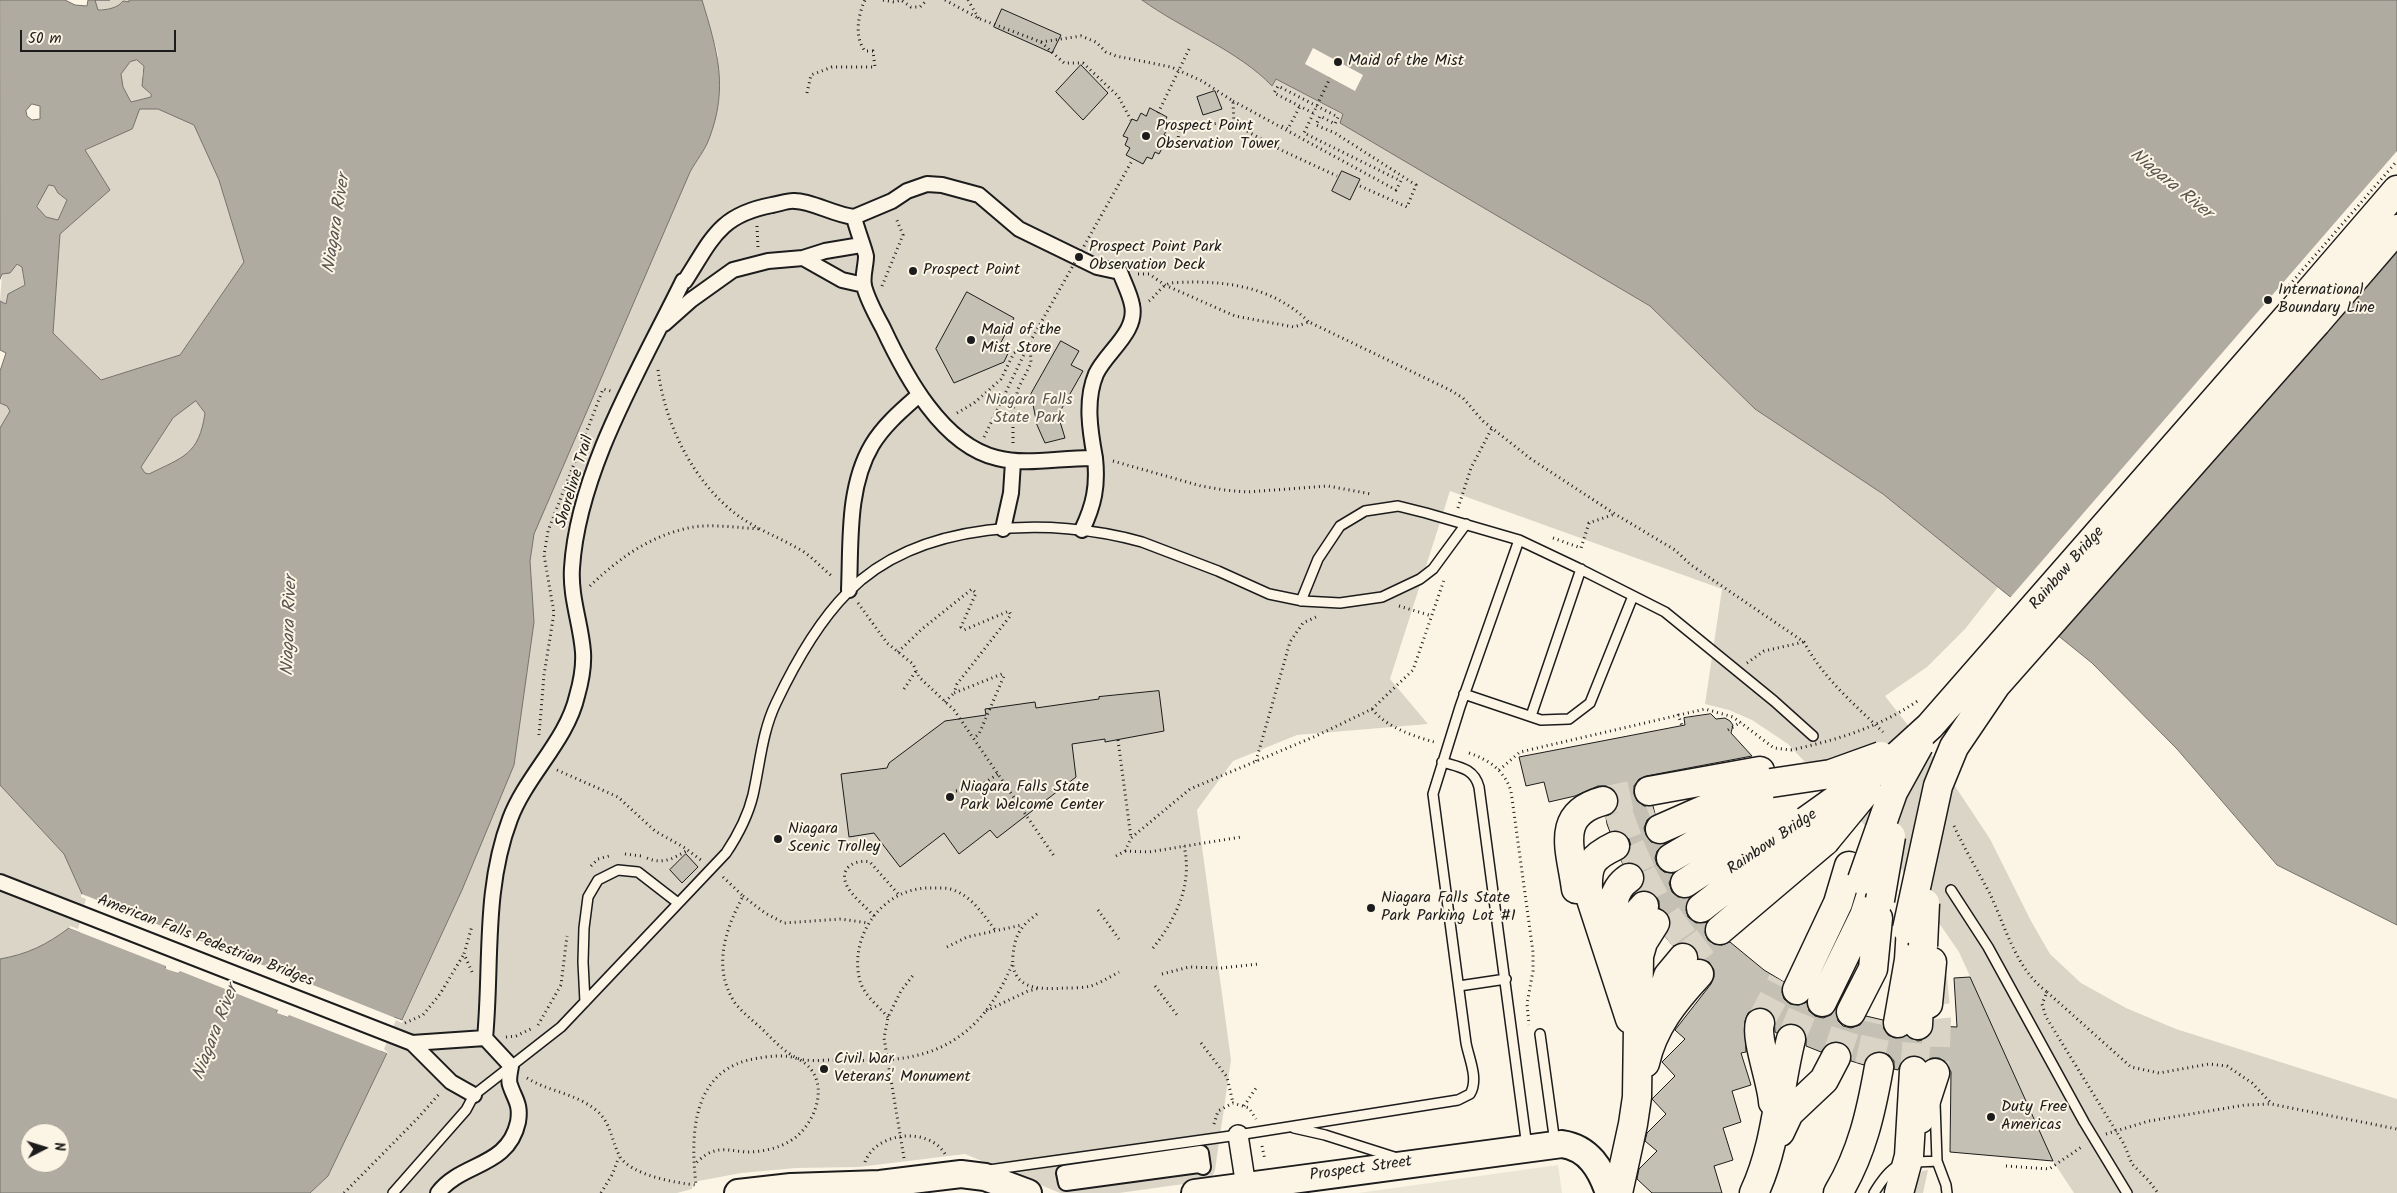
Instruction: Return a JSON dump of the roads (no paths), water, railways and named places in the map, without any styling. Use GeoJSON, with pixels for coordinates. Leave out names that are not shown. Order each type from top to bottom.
{"type":"FeatureCollection","features":[{"type":"Feature","properties":{"kind":"highway","name":"Rainbow Bridge"},"geometry":{"type":"LineString","coordinates":[[1685,874],[1752,855],[1794,811],[1901,758],[2397,190]]}},
{"type":"Feature","properties":{"kind":"highway","name":"Rainbow Bridge"},"geometry":{"type":"LineString","coordinates":[[1916,937],[1929,827],[1938,786],[1951,754],[1987,696],[2397,229]]}},
{"type":"Feature","properties":{"kind":"highway"},"geometry":{"type":"LineString","coordinates":[[1685,874],[1707,796],[1794,811],[1833,780],[1901,758]]}},
{"type":"Feature","properties":{"kind":"highway"},"geometry":{"type":"LineString","coordinates":[[1685,874],[1732,822],[1794,811],[1862,795],[1901,758]]}},
{"type":"Feature","properties":{"kind":"highway"},"geometry":{"type":"LineString","coordinates":[[1685,874],[1794,811],[1901,758]]}},
{"type":"Feature","properties":{"kind":"highway"},"geometry":{"type":"LineString","coordinates":[[1901,758],[1892,830],[1816,998],[1850,911],[1865,888],[1901,758]]}},
{"type":"Feature","properties":{"kind":"highway"},"geometry":{"type":"LineString","coordinates":[[1603,801],[1582,809],[1577,813],[1571,825],[1570,841],[1576,889],[1583,914],[1619,954]]}},
{"type":"Feature","properties":{"kind":"highway"},"geometry":{"type":"LineString","coordinates":[[1903,1023],[1916,937],[1929,827]]}},
{"type":"Feature","properties":{"kind":"highway"},"geometry":{"type":"LineString","coordinates":[[1576,889],[1576,870],[1581,851],[1593,838],[1648,905],[1668,976],[1664,985],[1637,1013]]}},
{"type":"Feature","properties":{"kind":"highway"},"geometry":{"type":"LineString","coordinates":[[1637,1013],[1619,954],[1590,901],[1588,881],[1590,865],[1593,859],[1602,852],[1648,905]]}},
{"type":"Feature","properties":{"kind":"highway"},"geometry":{"type":"LineString","coordinates":[[1637,1013],[1619,954],[1613,899],[1617,889],[1648,905]]}},
{"type":"Feature","properties":{"kind":"highway"},"geometry":{"type":"LineString","coordinates":[[1618,1193],[1633,1124],[1637,1084],[1637,1013],[1640,948],[1648,905]]}},
{"type":"Feature","properties":{"kind":"highway"},"geometry":{"type":"LineString","coordinates":[[1754,1193],[1770,1151],[1780,1108],[1798,1041],[1824,1080],[1780,1108]]}},
{"type":"Feature","properties":{"kind":"highway"},"geometry":{"type":"LineString","coordinates":[[1899,1193],[1922,1112],[1906,1071]]}},
{"type":"Feature","properties":{"kind":"highway"},"geometry":{"type":"LineString","coordinates":[[1859,1152],[1867,1124],[1906,1071]]}},
{"type":"Feature","properties":{"kind":"highway"},"geometry":{"type":"LineString","coordinates":[[1838,1193],[1859,1152],[1881,1099],[1906,1071]]}},
{"type":"Feature","properties":{"kind":"highway"},"geometry":{"type":"LineString","coordinates":[[1906,1071],[1902,1088],[1909,1155]]}},
{"type":"Feature","properties":{"kind":"main road","name":"Prospect Street"},"geometry":{"type":"LineString","coordinates":[[1195,1193],[1246,1189],[1555,1144],[1575,1146],[1587,1154],[1598,1169],[1609,1193]]}},
{"type":"Feature","properties":{"kind":"main road"},"geometry":{"type":"LineString","coordinates":[[738,1193],[791,1187],[908,1180],[954,1167],[1028,1193]]}},
{"type":"Feature","properties":{"kind":"street"},"geometry":{"type":"LineString","coordinates":[[1082,530],[1092,508],[1096,493],[1095,458],[1090,412],[1095,376],[1102,363],[1130,326],[1132,308],[1120,272],[1097,268],[1019,229],[978,195],[942,186],[927,184],[906,191],[892,201],[854,217],[861,245],[866,255],[864,285],[871,303],[904,370],[920,395],[957,436],[978,451],[1013,462],[1074,457],[1095,458]]}},
{"type":"Feature","properties":{"kind":"street","name":"Shoreline Trail"},"geometry":{"type":"LineString","coordinates":[[485,1038],[491,907],[495,868],[510,818],[520,796],[562,732],[576,702],[582,676],[583,652],[574,597],[572,569],[578,524],[611,429],[626,393],[683,281],[685,281],[719,229],[733,217],[742,216],[756,208],[795,201],[838,215],[854,217]]}},
{"type":"Feature","properties":{"kind":"street"},"geometry":{"type":"LineString","coordinates":[[656,334],[667,321],[691,300],[733,270],[768,261],[803,258],[825,251],[861,245]]}},
{"type":"Feature","properties":{"kind":"street"},"geometry":{"type":"LineString","coordinates":[[803,258],[842,280],[864,285]]}},
{"type":"Feature","properties":{"kind":"street"},"geometry":{"type":"LineString","coordinates":[[849,590],[852,522],[856,494],[866,456],[892,420],[920,395]]}},
{"type":"Feature","properties":{"kind":"street"},"geometry":{"type":"LineString","coordinates":[[1002,529],[1011,494],[1013,462]]}},
{"type":"Feature","properties":{"kind":"street","name":"American Falls Pedestrian Bridges"},"geometry":{"type":"LineString","coordinates":[[0,882],[412,1043]]}},
{"type":"Feature","properties":{"kind":"street"},"geometry":{"type":"LineString","coordinates":[[412,1043],[485,1038],[511,1066],[509,1084],[516,1096],[518,1108],[518,1121],[514,1136],[503,1151],[485,1164],[453,1178],[438,1193]]}},
{"type":"Feature","properties":{"kind":"street"},"geometry":{"type":"LineString","coordinates":[[412,1043],[451,1082],[474,1094]]}},
{"type":"Feature","properties":{"kind":"street"},"geometry":{"type":"LineString","coordinates":[[1238,1136],[1246,1189]]}},
{"type":"Feature","properties":{"kind":"street"},"geometry":{"type":"LineString","coordinates":[[1201,1153],[1203,1167],[1199,1165],[1066,1183],[1064,1173],[1201,1153]]}},
{"type":"Feature","properties":{"kind":"lane"},"geometry":{"type":"LineString","coordinates":[[1301,601],[1318,559],[1340,526],[1365,512],[1398,506],[1519,540],[1665,612],[1813,736]]}},
{"type":"Feature","properties":{"kind":"lane"},"geometry":{"type":"LineString","coordinates":[[393,1193],[466,1110],[474,1094],[545,1042],[726,853],[744,820],[752,796],[768,724],[776,703],[820,627],[849,590],[885,564],[929,543],[952,536],[1002,529],[1082,530],[1142,542],[1218,571],[1269,594],[1301,601],[1350,603],[1392,593],[1411,584],[1433,569],[1466,524]]}},
{"type":"Feature","properties":{"kind":"lane"},"geometry":{"type":"LineString","coordinates":[[954,1167],[1238,1136],[1463,1099],[1472,1090],[1474,1079],[1466,1042],[1433,800],[1434,789],[1464,694],[1519,540]]}},
{"type":"Feature","properties":{"kind":"lane"},"geometry":{"type":"LineString","coordinates":[[1531,716],[1581,569]]}},
{"type":"Feature","properties":{"kind":"lane"},"geometry":{"type":"LineString","coordinates":[[1464,694],[1541,720],[1569,719],[1590,703],[1633,596]]}},
{"type":"Feature","properties":{"kind":"lane"},"geometry":{"type":"LineString","coordinates":[[1442,762],[1469,770],[1476,777],[1479,786],[1527,1147]]}},
{"type":"Feature","properties":{"kind":"lane"},"geometry":{"type":"LineString","coordinates":[[585,1002],[582,962],[584,928],[588,897],[598,880],[618,870],[638,872],[678,904]]}},
{"type":"Feature","properties":{"kind":"lane"},"geometry":{"type":"LineString","coordinates":[[1951,890],[1988,948],[2094,1140],[2127,1193]]}},
{"type":"Feature","properties":{"kind":"lane"},"geometry":{"type":"LineString","coordinates":[[1459,986],[1506,979]]}},
{"type":"Feature","properties":{"kind":"lane"},"geometry":{"type":"LineString","coordinates":[[1540,1034],[1555,1144]]}},
{"type":"Feature","properties":{"kind":"lane"},"geometry":{"type":"LineString","coordinates":[[1906,1071],[1946,1185],[1947,1193]]}},
{"type":"Feature","properties":{"kind":"lane"},"geometry":{"type":"LineString","coordinates":[[1289,1127],[1325,1135],[1415,1163]]}},
{"type":"Feature","properties":{"kind":"lane"},"geometry":{"type":"LineString","coordinates":[[1874,1193],[1889,1170],[1909,1155],[1937,1161]]}},
{"type":"Feature","properties":{"kind":"water","name":"Niagara River"},"geometry":{"type":"Polygon","coordinates":[[[0,0],[65,0],[75,5],[87,6],[88,0],[95,0],[98,10],[105,10],[123,1],[129,2],[129,0],[702,0],[719,69],[720,85],[715,120],[707,143],[690,172],[534,534],[530,561],[534,622],[514,765],[462,890],[402,1020],[394,1017],[381,1051],[387,1053],[328,1176],[310,1193],[0,1193],[0,959],[36,948],[69,928],[80,932],[89,898],[82,894],[64,854],[0,785],[0,428],[10,411],[7,406],[0,403],[0,371],[6,353],[0,350],[0,301],[6,304],[8,294],[25,285],[22,267],[17,264],[10,273],[2,274],[0,279],[0,0]],[[137,60],[130,62],[121,74],[123,87],[131,102],[151,97],[151,94],[142,86],[144,66],[137,60]],[[32,104],[26,111],[27,116],[32,120],[40,119],[40,106],[32,104]],[[140,109],[132,129],[85,150],[110,190],[60,234],[53,333],[101,380],[180,355],[244,262],[219,180],[194,125],[158,109],[140,109]],[[49,185],[37,207],[46,217],[58,220],[67,200],[58,193],[54,186],[49,185]],[[196,401],[173,418],[141,467],[145,473],[149,474],[188,453],[198,438],[205,413],[196,401]],[[181,930],[166,968],[178,973],[193,935],[181,930]],[[292,975],[277,1012],[288,1017],[303,979],[292,975]]]}},
{"type":"Feature","properties":{"kind":"water","name":"Niagara River"},"geometry":{"type":"Polygon","coordinates":[[[1142,0],[2397,0],[2397,925],[2277,865],[2177,749],[2092,663],[1883,494],[1755,409],[1650,306],[1340,123],[1343,114],[1276,79],[1272,86],[1259,73],[1227,51],[1142,0]]]}},
{"type":"Feature","properties":{"kind":"tunnel"},"geometry":{"type":"LineString","coordinates":[[1603,801],[1649,791]]}},
{"type":"Feature","properties":{"kind":"tunnel"},"geometry":{"type":"LineString","coordinates":[[1610,830],[1655,814]]}},
{"type":"Feature","properties":{"kind":"tunnel"},"geometry":{"type":"LineString","coordinates":[[1623,864],[1666,845]]}},
{"type":"Feature","properties":{"kind":"tunnel"},"geometry":{"type":"LineString","coordinates":[[1636,892],[1678,870]]}},
{"type":"Feature","properties":{"kind":"tunnel"},"geometry":{"type":"LineString","coordinates":[[1664,935],[1701,908]]}},
{"type":"Feature","properties":{"kind":"tunnel"},"geometry":{"type":"LineString","coordinates":[[1683,958],[1720,930]]}},
{"type":"Feature","properties":{"kind":"tunnel"},"geometry":{"type":"LineString","coordinates":[[1933,977],[1937,1020],[1935,1073]]}},
{"type":"Feature","properties":{"kind":"tunnel"},"geometry":{"type":"LineString","coordinates":[[1760,1023],[1782,981]]}},
{"type":"Feature","properties":{"kind":"tunnel"},"geometry":{"type":"LineString","coordinates":[[1791,1039],[1809,996]]}},
{"type":"Feature","properties":{"kind":"tunnel"},"geometry":{"type":"LineString","coordinates":[[1836,1057],[1851,1012]]}},
{"type":"Feature","properties":{"kind":"tunnel"},"geometry":{"type":"LineString","coordinates":[[1869,1065],[1879,1020]]}},
{"type":"Feature","properties":{"kind":"tunnel"},"geometry":{"type":"LineString","coordinates":[[1914,1071],[1918,1025]]}},
{"type":"Feature","properties":{"kind":"place","name":"Maid of the Mist"},"geometry":{"type":"Point","coordinates":[1338,62]}},
{"type":"Feature","properties":{"kind":"place","name":"Prospect Point Observation Tower"},"geometry":{"type":"Point","coordinates":[1146,136]}},
{"type":"Feature","properties":{"kind":"place","name":"Prospect Point Park Observation Deck"},"geometry":{"type":"Point","coordinates":[1079,257]}},
{"type":"Feature","properties":{"kind":"place","name":"Prospect Point"},"geometry":{"type":"Point","coordinates":[913,271]}},
{"type":"Feature","properties":{"kind":"place","name":"International Boundary Line"},"geometry":{"type":"Point","coordinates":[2268,300]}},
{"type":"Feature","properties":{"kind":"place","name":"Maid of the Mist Store"},"geometry":{"type":"Point","coordinates":[971,340]}},
{"type":"Feature","properties":{"kind":"place","name":"Niagara Falls State Park Welcome Center"},"geometry":{"type":"Point","coordinates":[950,797]}},
{"type":"Feature","properties":{"kind":"place","name":"Niagara Scenic Trolley"},"geometry":{"type":"Point","coordinates":[778,839]}},
{"type":"Feature","properties":{"kind":"place","name":"Niagara Falls State Park Parking Lot #1"},"geometry":{"type":"Point","coordinates":[1371,908]}},
{"type":"Feature","properties":{"kind":"place","name":"Civil War Veterans' Monument"},"geometry":{"type":"Point","coordinates":[824,1069]}},
{"type":"Feature","properties":{"kind":"place","name":"Duty Free Americas"},"geometry":{"type":"Point","coordinates":[1991,1117]}},
{"type":"Feature","properties":{"kind":"park label","name":"Niagara Falls State Park"},"geometry":{"type":"Point","coordinates":[1029,410]}}]}
